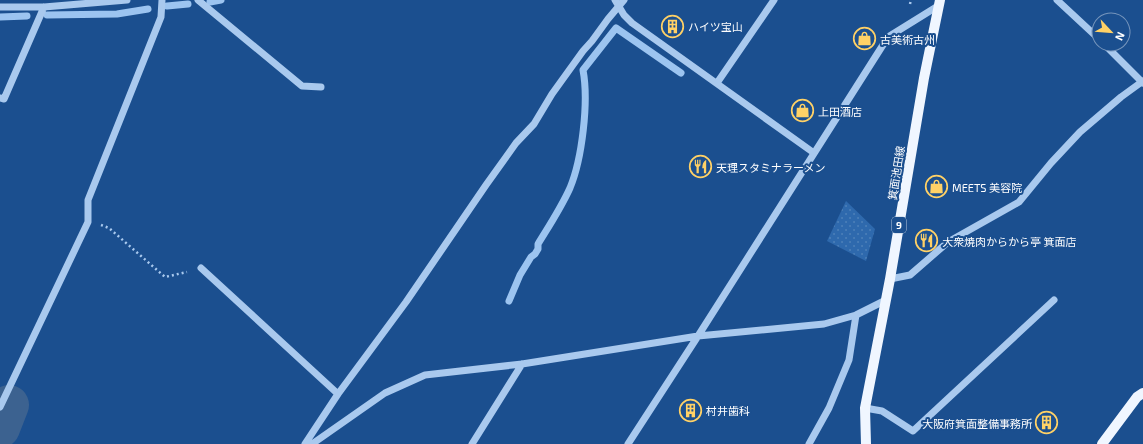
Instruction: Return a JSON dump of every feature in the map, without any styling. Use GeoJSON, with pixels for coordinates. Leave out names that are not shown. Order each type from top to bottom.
{"type":"FeatureCollection","features":[{"type":"Feature","properties":{"kind":"main road","name":"箕面池田線"},"geometry":{"type":"LineString","coordinates":[[866,444],[865,408],[890,279],[924,78],[939,3]]}},
{"type":"Feature","properties":{"kind":"main road"},"geometry":{"type":"LineString","coordinates":[[1102,444],[1136,397],[1143,393]]}},
{"type":"Feature","properties":{"kind":"street"},"geometry":{"type":"LineString","coordinates":[[0,7],[44,7],[127,0]]}},
{"type":"Feature","properties":{"kind":"street"},"geometry":{"type":"LineString","coordinates":[[1,403],[88,222],[88,200],[161,16],[162,0]]}},
{"type":"Feature","properties":{"kind":"street"},"geometry":{"type":"LineString","coordinates":[[198,0],[302,86],[321,87]]}},
{"type":"Feature","properties":{"kind":"street"},"geometry":{"type":"LineString","coordinates":[[305,444],[338,394],[406,302],[516,143],[534,124],[552,94],[608,19],[617,3],[624,0]]}},
{"type":"Feature","properties":{"kind":"street"},"geometry":{"type":"LineString","coordinates":[[716,83],[774,0]]}},
{"type":"Feature","properties":{"kind":"street"},"geometry":{"type":"LineString","coordinates":[[1057,0],[1091,32]]}},
{"type":"Feature","properties":{"kind":"street"},"geometry":{"type":"LineString","coordinates":[[617,3],[624,15],[632,23],[814,153]]}},
{"type":"Feature","properties":{"kind":"street"},"geometry":{"type":"LineString","coordinates":[[628,444],[888,37],[939,3]]}},
{"type":"Feature","properties":{"kind":"street"},"geometry":{"type":"LineString","coordinates":[[0,98],[4,99],[44,7]]}},
{"type":"Feature","properties":{"kind":"street"},"geometry":{"type":"LineString","coordinates":[[890,279],[910,275],[948,242],[1018,202],[1080,132],[1121,97],[1143,82],[1112,52]]}},
{"type":"Feature","properties":{"kind":"street"},"geometry":{"type":"LineString","coordinates":[[201,268],[338,394]]}},
{"type":"Feature","properties":{"kind":"street"},"geometry":{"type":"LineString","coordinates":[[312,444],[385,393],[424,375],[522,364],[698,336],[824,324],[856,315],[886,300]]}},
{"type":"Feature","properties":{"kind":"street"},"geometry":{"type":"LineString","coordinates":[[865,408],[882,411],[913,432],[1054,300]]}},
{"type":"Feature","properties":{"kind":"street"},"geometry":{"type":"LineString","coordinates":[[809,444],[830,408],[849,360],[856,315]]}},
{"type":"Feature","properties":{"kind":"street"},"geometry":{"type":"LineString","coordinates":[[472,444],[522,364]]}},
{"type":"Feature","properties":{"kind":"path"},"geometry":{"type":"LineString","coordinates":[[910,4],[911,0]]}},
{"type":"Feature","properties":{"kind":"path"},"geometry":{"type":"LineString","coordinates":[[88,222],[108,228],[166,277],[201,268]]}},
{"type":"Feature","properties":{"kind":"shaded area"},"geometry":{"type":"Polygon","coordinates":[[[846,201],[875,229],[866,261],[827,241],[846,201]]]}},
{"type":"Feature","properties":{"kind":"waterway"},"geometry":{"type":"LineString","coordinates":[[210,2],[221,0]]}},
{"type":"Feature","properties":{"kind":"waterway"},"geometry":{"type":"LineString","coordinates":[[167,6],[188,4]]}},
{"type":"Feature","properties":{"kind":"waterway"},"geometry":{"type":"LineString","coordinates":[[47,15],[117,14],[148,9]]}},
{"type":"Feature","properties":{"kind":"waterway"},"geometry":{"type":"LineString","coordinates":[[0,17],[27,16]]}},
{"type":"Feature","properties":{"kind":"waterway"},"geometry":{"type":"LineString","coordinates":[[509,301],[520,275],[531,257],[538,249],[538,244],[563,203],[574,176],[581,146],[585,114],[585,83],[583,70],[616,28],[681,73]]}},
{"type":"Feature","properties":{"kind":"waterway"},"geometry":{"type":"LineString","coordinates":[[0,428],[9,405]]}},
{"type":"Feature","properties":{"kind":"place","name":"ハイツ宝山"},"geometry":{"type":"Point","coordinates":[672,26]}},
{"type":"Feature","properties":{"kind":"place","name":"古美術古州"},"geometry":{"type":"Point","coordinates":[865,39]}},
{"type":"Feature","properties":{"kind":"place","name":"上田酒店"},"geometry":{"type":"Point","coordinates":[802,111]}},
{"type":"Feature","properties":{"kind":"place","name":"天理スタミナラーメン"},"geometry":{"type":"Point","coordinates":[700,167]}},
{"type":"Feature","properties":{"kind":"place","name":"MEETS 美容院"},"geometry":{"type":"Point","coordinates":[936,187]}},
{"type":"Feature","properties":{"kind":"place","name":"大衆焼肉からから亭 箕面店"},"geometry":{"type":"Point","coordinates":[927,241]}},
{"type":"Feature","properties":{"kind":"place","name":"村井歯科"},"geometry":{"type":"Point","coordinates":[690,410]}},
{"type":"Feature","properties":{"kind":"place","name":"大阪府箕面整備事務所"},"geometry":{"type":"Point","coordinates":[1047,423]}}]}
